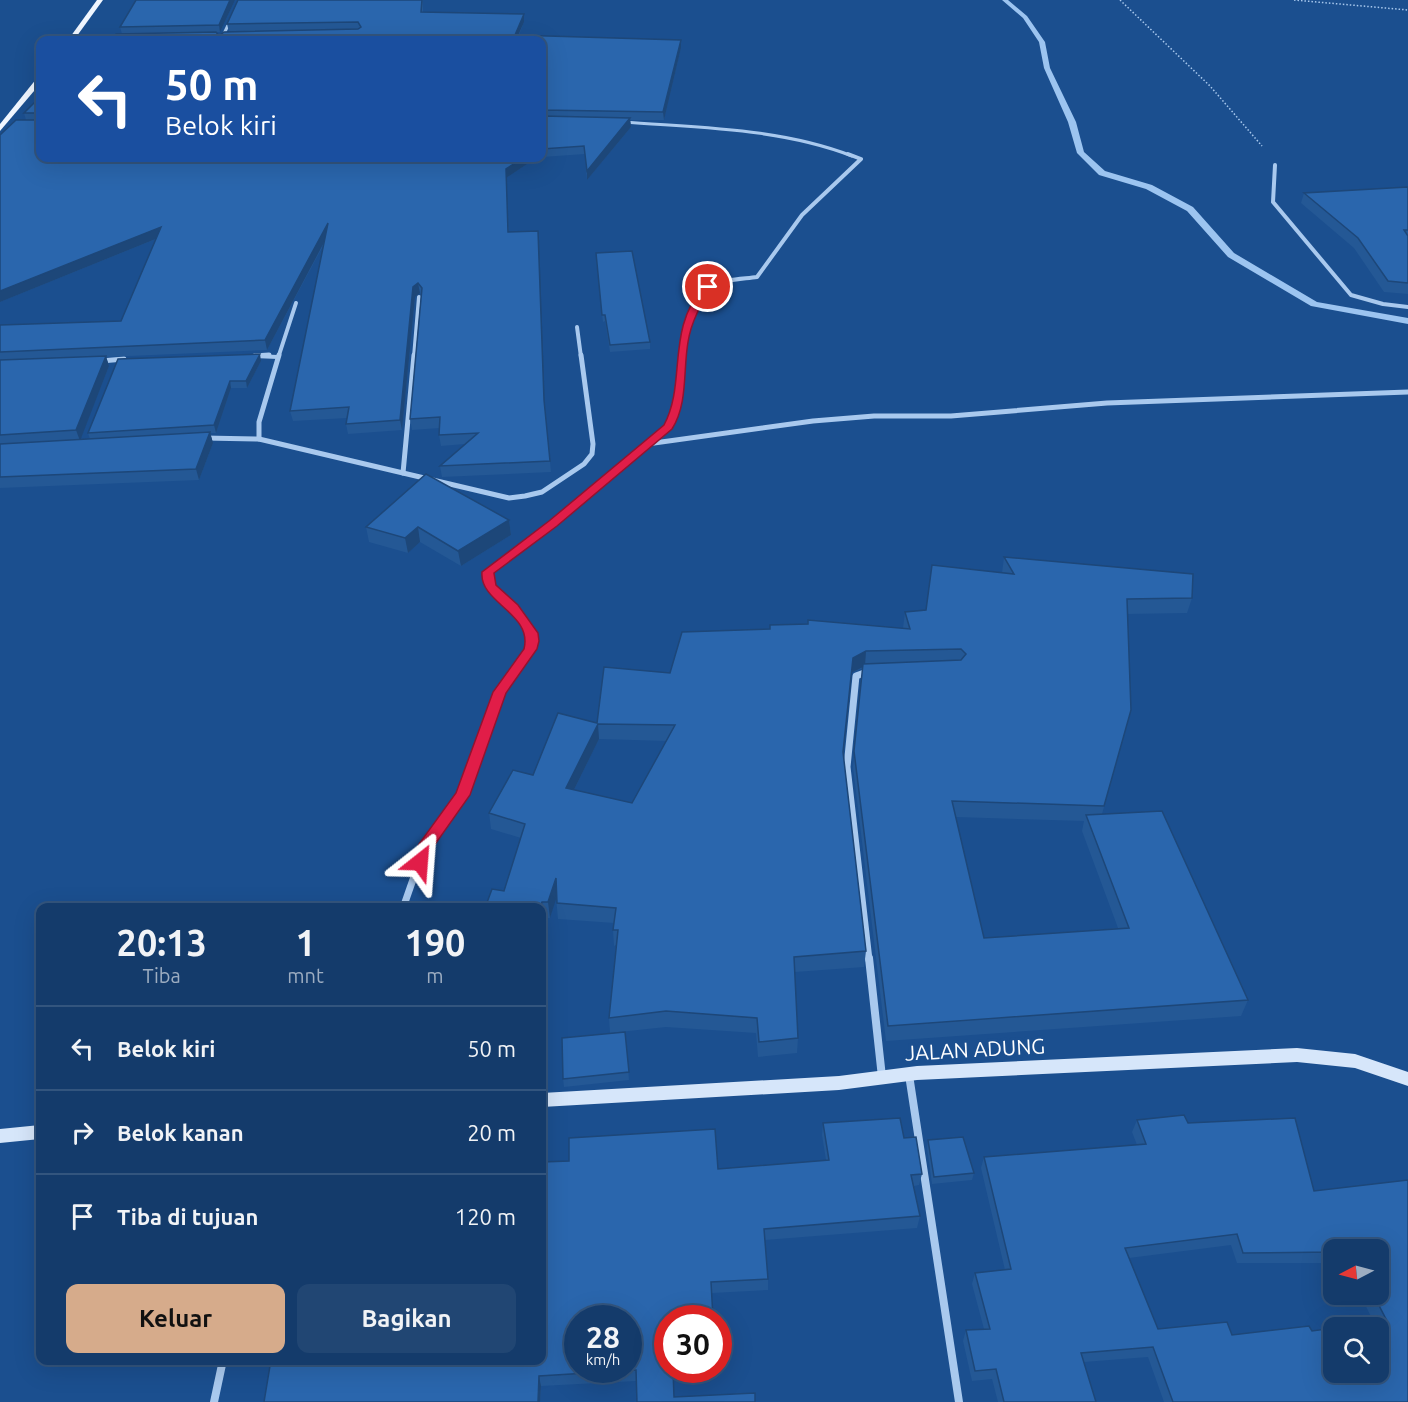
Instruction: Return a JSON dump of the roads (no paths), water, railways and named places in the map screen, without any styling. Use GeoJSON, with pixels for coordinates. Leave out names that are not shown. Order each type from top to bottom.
{"type":"FeatureCollection","features":[{"type":"Feature","properties":{"kind":"main road"},"geometry":{"type":"LineString","coordinates":[[75,36],[100,0]]}},
{"type":"Feature","properties":{"kind":"main road"},"geometry":{"type":"LineString","coordinates":[[1,127],[36,85]]}},
{"type":"Feature","properties":{"kind":"main road","name":"JALAN ADUNG"},"geometry":{"type":"LineString","coordinates":[[546,1100],[839,1083],[909,1074],[1297,1054],[1355,1061],[1408,1079]]}},
{"type":"Feature","properties":{"kind":"main road"},"geometry":{"type":"LineString","coordinates":[[0,1136],[36,1132]]}},
{"type":"Feature","properties":{"kind":"street"},"geometry":{"type":"LineString","coordinates":[[224,35],[232,17]]}},
{"type":"Feature","properties":{"kind":"street"},"geometry":{"type":"LineString","coordinates":[[213,35],[235,34]]}},
{"type":"Feature","properties":{"kind":"street"},"geometry":{"type":"LineString","coordinates":[[405,903],[424,848],[463,795],[499,692],[530,649],[532,633],[514,608],[491,588],[487,580],[488,572],[553,524],[668,427],[676,414],[683,339],[699,297],[708,287],[757,277],[802,214],[861,159],[832,148],[746,131],[621,122]]}},
{"type":"Feature","properties":{"kind":"street"},"geometry":{"type":"LineString","coordinates":[[1,127],[12,125]]}},
{"type":"Feature","properties":{"kind":"street"},"geometry":{"type":"LineString","coordinates":[[1275,165],[1273,202],[1307,240],[1341,287],[1351,295],[1366,300],[1408,307]]}},
{"type":"Feature","properties":{"kind":"street"},"geometry":{"type":"LineString","coordinates":[[403,473],[419,297]]}},
{"type":"Feature","properties":{"kind":"street"},"geometry":{"type":"LineString","coordinates":[[259,439],[259,422],[296,303]]}},
{"type":"Feature","properties":{"kind":"street"},"geometry":{"type":"LineString","coordinates":[[201,438],[259,439],[509,498],[542,492],[584,464],[592,454],[593,444],[577,327]]}},
{"type":"Feature","properties":{"kind":"street"},"geometry":{"type":"LineString","coordinates":[[244,356],[279,355]]}},
{"type":"Feature","properties":{"kind":"street"},"geometry":{"type":"LineString","coordinates":[[94,361],[129,359]]}},
{"type":"Feature","properties":{"kind":"street"},"geometry":{"type":"LineString","coordinates":[[113,370],[117,360]]}},
{"type":"Feature","properties":{"kind":"street"},"geometry":{"type":"LineString","coordinates":[[647,444],[769,426],[874,416],[951,416],[1107,403],[1408,392]]}},
{"type":"Feature","properties":{"kind":"street"},"geometry":{"type":"LineString","coordinates":[[873,672],[856,676],[847,767],[882,1077]]}},
{"type":"Feature","properties":{"kind":"street"},"geometry":{"type":"LineString","coordinates":[[909,1074],[960,1402]]}},
{"type":"Feature","properties":{"kind":"street"},"geometry":{"type":"LineString","coordinates":[[214,1402],[222,1365]]}},
{"type":"Feature","properties":{"kind":"waterway"},"geometry":{"type":"LineString","coordinates":[[1005,0],[1025,17],[1042,42],[1047,68],[1072,122],[1081,153],[1102,173],[1149,187],[1190,209],[1231,255],[1314,304],[1408,321]]}}]}
